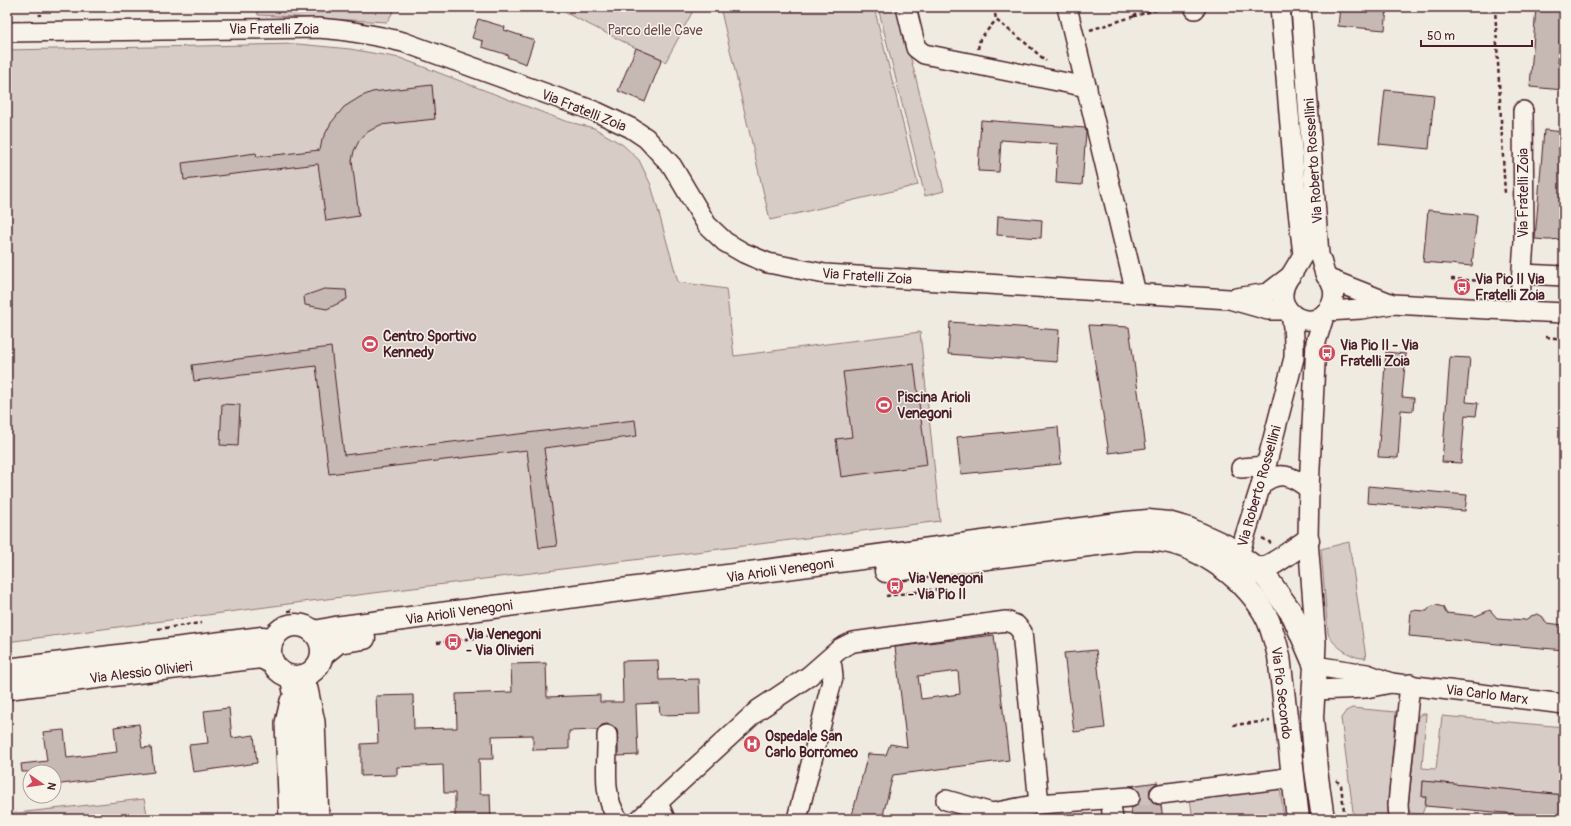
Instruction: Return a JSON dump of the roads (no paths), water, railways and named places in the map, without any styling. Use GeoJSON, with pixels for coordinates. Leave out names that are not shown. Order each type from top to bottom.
{"type":"FeatureCollection","features":[{"type":"Feature","properties":{"kind":"main road","name":"Via Arioli Venegoni"},"geometry":{"type":"LineString","coordinates":[[315,632],[343,627],[1148,521],[1168,523],[1189,529],[1226,546],[1239,556]]}},
{"type":"Feature","properties":{"kind":"main road","name":"Via Arioli Venegoni"},"geometry":{"type":"LineString","coordinates":[[322,655],[338,642],[349,639],[1136,538],[1159,540],[1193,550],[1221,566],[1236,579]]}},
{"type":"Feature","properties":{"kind":"main road"},"geometry":{"type":"LineString","coordinates":[[1239,556],[1236,579],[1260,571],[1278,562],[1308,540]]}},
{"type":"Feature","properties":{"kind":"main road","name":"Via Pio Secondo"},"geometry":{"type":"LineString","coordinates":[[1239,556],[1260,571],[1293,615],[1316,666],[1312,717],[1316,770],[1324,819]]}},
{"type":"Feature","properties":{"kind":"main road","name":"Via Pio Secondo"},"geometry":{"type":"LineString","coordinates":[[1236,579],[1260,606],[1274,637],[1278,656],[1298,819]]}},
{"type":"Feature","properties":{"kind":"main road"},"geometry":{"type":"LineString","coordinates":[[273,663],[270,647],[273,639],[280,630],[288,626],[304,626],[315,632],[322,646],[322,655],[318,666],[300,682]]}},
{"type":"Feature","properties":{"kind":"main road","name":"Via Alessio Olivieri"},"geometry":{"type":"LineString","coordinates":[[7,670],[262,638],[273,639]]}},
{"type":"Feature","properties":{"kind":"main road","name":"Via Alessio Olivieri"},"geometry":{"type":"LineString","coordinates":[[7,688],[261,657],[273,663],[283,673],[300,682]]}},
{"type":"Feature","properties":{"kind":"main road","name":"Via Carlo Marx"},"geometry":{"type":"LineString","coordinates":[[1281,679],[1316,666]]}},
{"type":"Feature","properties":{"kind":"main road","name":"Via Carlo Marx"},"geometry":{"type":"LineString","coordinates":[[1281,679],[1314,690]]}},
{"type":"Feature","properties":{"kind":"main road"},"geometry":{"type":"LineString","coordinates":[[1292,775],[1316,770]]}},
{"type":"Feature","properties":{"kind":"street"},"geometry":{"type":"LineString","coordinates":[[906,7],[916,48],[924,54],[1087,87]]}},
{"type":"Feature","properties":{"kind":"street"},"geometry":{"type":"LineString","coordinates":[[1068,7],[1136,293]]}},
{"type":"Feature","properties":{"kind":"street","name":"Via Roberto Rossellini"},"geometry":{"type":"LineString","coordinates":[[1239,556],[1261,485],[1294,358],[1295,340],[1289,311],[1282,295],[1284,286],[1303,255],[1280,7]]}},
{"type":"Feature","properties":{"kind":"street","name":"Via Roberto Rossellini"},"geometry":{"type":"LineString","coordinates":[[1301,7],[1314,167],[1319,255],[1333,289],[1334,296],[1333,302],[1327,312],[1316,342],[1308,540]]}},
{"type":"Feature","properties":{"kind":"street","name":"Via Fratelli Zoia"},"geometry":{"type":"LineString","coordinates":[[7,32],[318,28],[375,35],[403,42],[597,112],[631,128],[646,138],[672,166],[707,225],[725,242],[744,253],[768,263],[825,274],[1229,299],[1268,310],[1289,311],[1298,318],[1309,320],[1318,318],[1327,312],[1392,304],[1564,313]]}},
{"type":"Feature","properties":{"kind":"street","name":"Via Fratelli Zoia"},"geometry":{"type":"LineString","coordinates":[[1520,311],[1524,242],[1523,111]]}},
{"type":"Feature","properties":{"kind":"street"},"geometry":{"type":"LineString","coordinates":[[1294,170],[1314,167]]}},
{"type":"Feature","properties":{"kind":"street","name":"Via Fratelli Zoia"},"geometry":{"type":"LineString","coordinates":[[1229,299],[1268,293],[1299,270],[1308,268],[1318,270],[1328,278],[1392,304]]}},
{"type":"Feature","properties":{"kind":"street"},"geometry":{"type":"LineString","coordinates":[[1522,274],[1564,276]]}},
{"type":"Feature","properties":{"kind":"street"},"geometry":{"type":"LineString","coordinates":[[1241,468],[1266,466]]}},
{"type":"Feature","properties":{"kind":"street"},"geometry":{"type":"LineString","coordinates":[[1261,485],[1266,480],[1277,476],[1288,476],[1298,480],[1309,489]]}},
{"type":"Feature","properties":{"kind":"street","name":"Via Pio Secondo"},"geometry":{"type":"LineString","coordinates":[[1308,540],[1316,642],[1316,666]]}},
{"type":"Feature","properties":{"kind":"street"},"geometry":{"type":"LineString","coordinates":[[640,819],[662,811],[758,710],[809,676],[841,648],[853,642],[1006,621],[1016,625],[1022,632],[1036,810]]}},
{"type":"Feature","properties":{"kind":"street"},"geometry":{"type":"LineString","coordinates":[[797,819],[833,677],[832,667],[829,660]]}},
{"type":"Feature","properties":{"kind":"street","name":"Via Carlo Marx"},"geometry":{"type":"LineString","coordinates":[[1316,666],[1367,674],[1401,684],[1564,704]]}},
{"type":"Feature","properties":{"kind":"street"},"geometry":{"type":"LineString","coordinates":[[289,819],[295,765],[302,740],[300,682]]}},
{"type":"Feature","properties":{"kind":"street"},"geometry":{"type":"LineString","coordinates":[[300,682],[285,722],[305,819]]}},
{"type":"Feature","properties":{"kind":"street"},"geometry":{"type":"LineString","coordinates":[[300,682],[315,722],[319,819]]}},
{"type":"Feature","properties":{"kind":"street"},"geometry":{"type":"LineString","coordinates":[[1399,819],[1398,804],[1401,684]]}},
{"type":"Feature","properties":{"kind":"street","name":"Via Carlo Marx"},"geometry":{"type":"LineString","coordinates":[[1314,690],[1366,688],[1401,684]]}},
{"type":"Feature","properties":{"kind":"street"},"geometry":{"type":"LineString","coordinates":[[607,735],[607,792],[613,811],[618,819]]}},
{"type":"Feature","properties":{"kind":"street"},"geometry":{"type":"LineString","coordinates":[[1160,794],[1280,780],[1292,775]]}},
{"type":"Feature","properties":{"kind":"street"},"geometry":{"type":"LineString","coordinates":[[946,800],[989,816],[1130,797]]}},
{"type":"Feature","properties":{"kind":"street"},"geometry":{"type":"LineString","coordinates":[[1110,799],[1113,819]]}},
{"type":"Feature","properties":{"kind":"tunnel"},"geometry":{"type":"LineString","coordinates":[[1130,797],[1160,794]]}},
{"type":"Feature","properties":{"kind":"place","name":"Via Pio II Via Fratelli Zoia"},"geometry":{"type":"Point","coordinates":[1462,287]}},
{"type":"Feature","properties":{"kind":"place","name":"Centro Sportivo Kennedy"},"geometry":{"type":"Point","coordinates":[370,344]}},
{"type":"Feature","properties":{"kind":"place","name":"Via Pio II - Via Fratelli Zoia"},"geometry":{"type":"Point","coordinates":[1327,353]}},
{"type":"Feature","properties":{"kind":"place","name":"Piscina Arioli Venegoni"},"geometry":{"type":"Point","coordinates":[884,405]}},
{"type":"Feature","properties":{"kind":"place","name":"Via Venegoni - Via Pio II"},"geometry":{"type":"Point","coordinates":[895,586]}},
{"type":"Feature","properties":{"kind":"place","name":"Via Venegoni - Via Olivieri"},"geometry":{"type":"Point","coordinates":[453,642]}},
{"type":"Feature","properties":{"kind":"place","name":"Ospedale San Carlo Borromeo"},"geometry":{"type":"Point","coordinates":[752,744]}},
{"type":"Feature","properties":{"kind":"park label","name":"Parco delle Cave"},"geometry":{"type":"Point","coordinates":[655,30]}}]}
